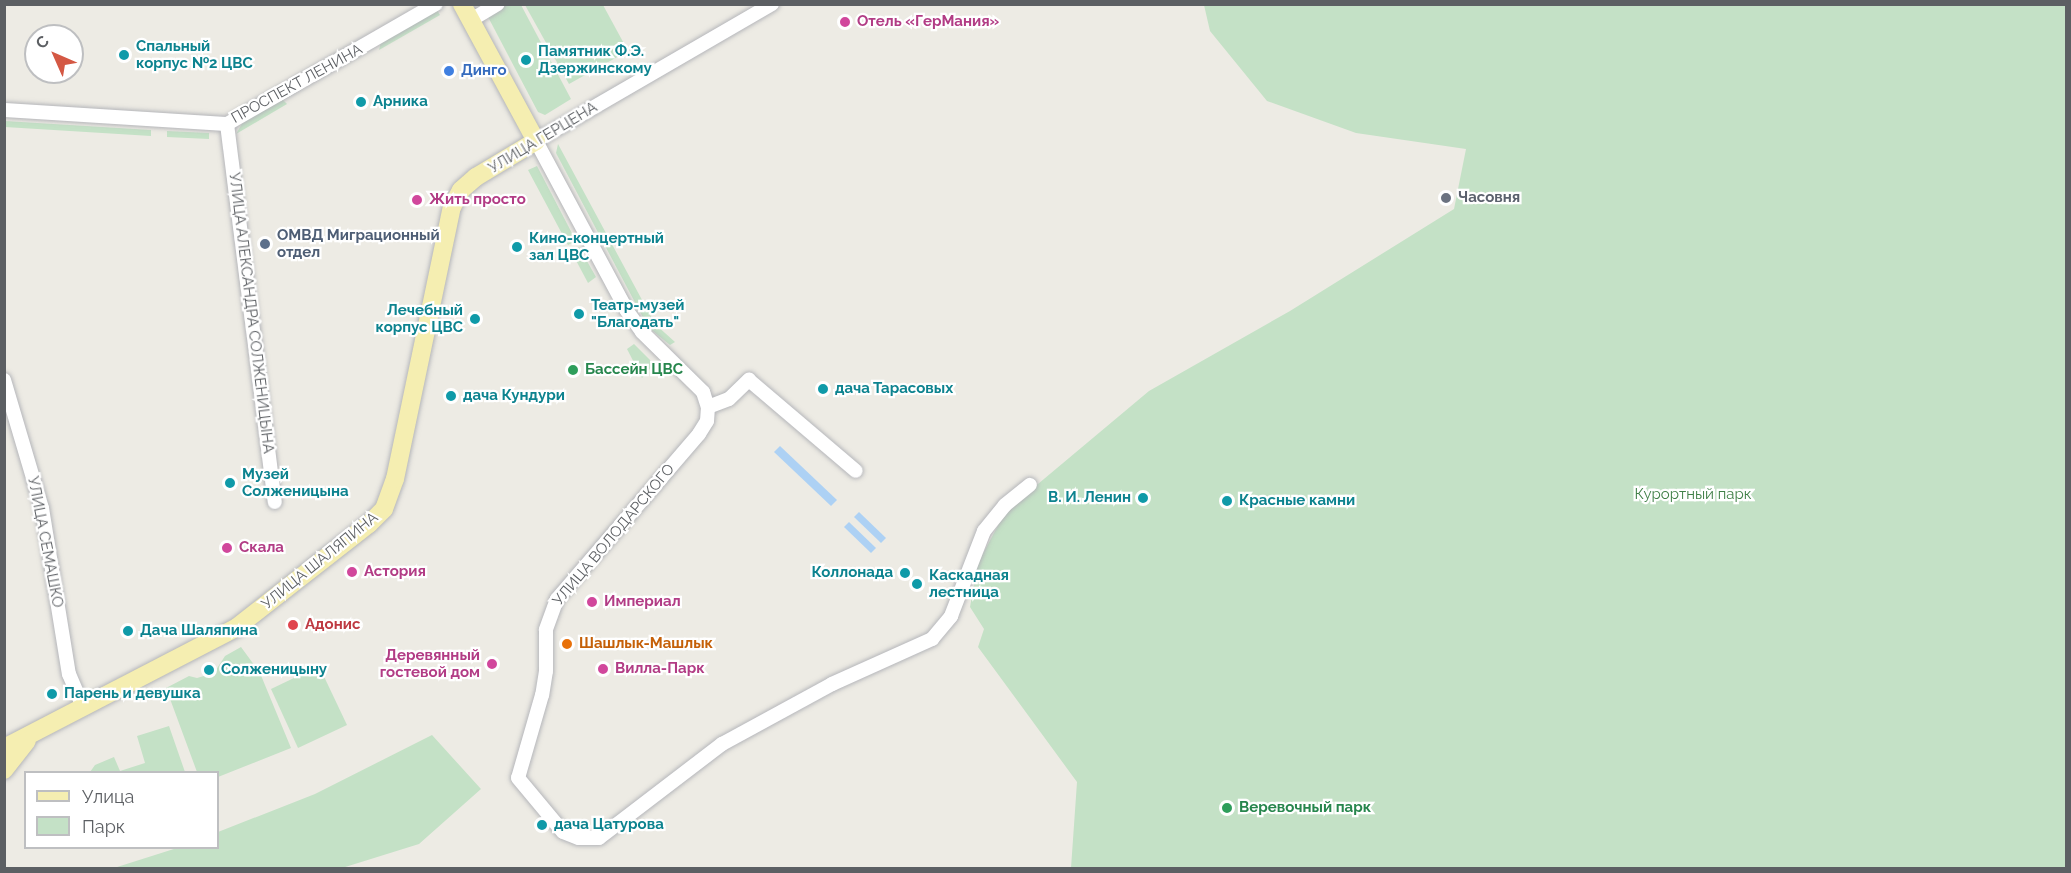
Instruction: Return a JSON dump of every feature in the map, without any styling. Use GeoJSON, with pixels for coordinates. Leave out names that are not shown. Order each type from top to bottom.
{"type":"FeatureCollection","features":[{"type":"Feature","properties":{"kind":"main road"},"geometry":{"type":"LineString","coordinates":[[466,12],[536,141]]}},
{"type":"Feature","properties":{"kind":"main road","name":"УЛИЦА ГЕРЦЕНА"},"geometry":{"type":"LineString","coordinates":[[392,493],[452,207],[461,190],[476,177],[536,141]]}},
{"type":"Feature","properties":{"kind":"main road","name":"УЛИЦА ШАЛЯПИНА"},"geometry":{"type":"LineString","coordinates":[[4,748],[16,740],[31,735],[81,705],[237,627],[369,524],[384,509],[392,493]]}},
{"type":"Feature","properties":{"kind":"main road"},"geometry":{"type":"LineString","coordinates":[[4,770],[31,735]]}},
{"type":"Feature","properties":{"kind":"street","name":"ПРОСПЕКТ ЛЕНИНА"},"geometry":{"type":"LineString","coordinates":[[4,110],[227,124],[436,4]]}},
{"type":"Feature","properties":{"kind":"street"},"geometry":{"type":"LineString","coordinates":[[466,12],[498,4]]}},
{"type":"Feature","properties":{"kind":"street","name":"УЛИЦА ГЕРЦЕНА"},"geometry":{"type":"LineString","coordinates":[[536,141],[772,4]]}},
{"type":"Feature","properties":{"kind":"street","name":"УЛИЦА АЛЕКСАНДРА СОЛЖЕНИЦЫНА"},"geometry":{"type":"LineString","coordinates":[[227,124],[275,502]]}},
{"type":"Feature","properties":{"kind":"street"},"geometry":{"type":"LineString","coordinates":[[536,141],[627,311],[642,332],[703,392],[708,406],[729,399],[749,380],[856,471]]}},
{"type":"Feature","properties":{"kind":"street","name":"УЛИЦА СЕМАШКО"},"geometry":{"type":"LineString","coordinates":[[4,380],[42,508],[69,674],[81,705]]}},
{"type":"Feature","properties":{"kind":"street","name":"УЛИЦА ВОЛОДАРСКОГО"},"geometry":{"type":"LineString","coordinates":[[708,406],[707,421],[699,434],[557,599],[549,614],[546,630],[546,671],[542,695],[518,778],[555,825],[579,838],[599,838],[732,738],[831,684],[932,639],[951,616],[984,531],[1005,505],[1030,485]]}},
{"type":"Feature","properties":{"kind":"green space"},"geometry":{"type":"Polygon","coordinates":[[[505,5],[521,5],[571,99],[545,115],[538,112],[487,15],[505,5]]]}},
{"type":"Feature","properties":{"kind":"green space"},"geometry":{"type":"Polygon","coordinates":[[[525,5],[603,5],[628,51],[569,84],[525,5]]]}},
{"type":"Feature","properties":{"kind":"green space","name":"Курортный парк"},"geometry":{"type":"Polygon","coordinates":[[[1204,5],[2066,5],[2066,868],[1071,868],[1077,782],[978,647],[984,629],[970,607],[978,563],[1002,518],[1032,489],[1149,391],[1290,311],[1454,209],[1466,149],[1356,133],[1267,101],[1210,31],[1204,5]]]}},
{"type":"Feature","properties":{"kind":"green space"},"geometry":{"type":"Polygon","coordinates":[[[437,10],[440,15],[379,50],[381,42],[437,10]]]}},
{"type":"Feature","properties":{"kind":"green space"},"geometry":{"type":"Polygon","coordinates":[[[283,100],[287,104],[236,134],[243,122],[283,100]]]}},
{"type":"Feature","properties":{"kind":"green space"},"geometry":{"type":"Polygon","coordinates":[[[5,121],[151,130],[151,136],[5,127],[5,121]]]}},
{"type":"Feature","properties":{"kind":"green space"},"geometry":{"type":"Polygon","coordinates":[[[167,131],[209,133],[209,139],[167,137],[167,131]]]}},
{"type":"Feature","properties":{"kind":"green space"},"geometry":{"type":"Polygon","coordinates":[[[558,144],[655,324],[675,342],[670,345],[648,327],[556,153],[558,144]]]}},
{"type":"Feature","properties":{"kind":"green space"},"geometry":{"type":"Polygon","coordinates":[[[537,166],[576,241],[568,245],[528,170],[537,166]]]}},
{"type":"Feature","properties":{"kind":"green space"},"geometry":{"type":"Polygon","coordinates":[[[579,247],[596,277],[588,283],[571,251],[579,247]]]}},
{"type":"Feature","properties":{"kind":"green space"},"geometry":{"type":"Polygon","coordinates":[[[634,344],[654,364],[642,378],[627,349],[634,344]]]}},
{"type":"Feature","properties":{"kind":"green space"},"geometry":{"type":"Polygon","coordinates":[[[241,647],[260,673],[291,748],[219,777],[219,771],[197,771],[166,688],[189,676],[197,678],[214,673],[225,656],[241,647]]]}},
{"type":"Feature","properties":{"kind":"green space"},"geometry":{"type":"Polygon","coordinates":[[[319,666],[347,725],[298,748],[271,689],[319,666]]]}},
{"type":"Feature","properties":{"kind":"green space"},"geometry":{"type":"Polygon","coordinates":[[[169,726],[185,771],[120,771],[145,763],[137,736],[169,726]]]}},
{"type":"Feature","properties":{"kind":"green space"},"geometry":{"type":"Polygon","coordinates":[[[432,735],[481,789],[419,844],[342,868],[114,868],[174,849],[219,849],[219,832],[315,794],[432,735]]]}},
{"type":"Feature","properties":{"kind":"green space"},"geometry":{"type":"Polygon","coordinates":[[[114,757],[120,771],[91,771],[95,765],[114,757]]]}},
{"type":"Feature","properties":{"kind":"water"},"geometry":{"type":"Polygon","coordinates":[[[780,446],[837,500],[831,506],[774,452],[780,446]]]}},
{"type":"Feature","properties":{"kind":"water"},"geometry":{"type":"Polygon","coordinates":[[[859,512],[886,538],[881,543],[854,517],[859,512]]]}},
{"type":"Feature","properties":{"kind":"water"},"geometry":{"type":"Polygon","coordinates":[[[849,522],[876,548],[871,553],[844,527],[849,522]]]}},
{"type":"Feature","properties":{"kind":"place","name":"Отель «ГерМания»"},"geometry":{"type":"Point","coordinates":[845,22]}},
{"type":"Feature","properties":{"kind":"place","name":"Спальный корпус №2 ЦВС"},"geometry":{"type":"Point","coordinates":[124,55]}},
{"type":"Feature","properties":{"kind":"place","name":"Памятник Ф.Э. Дзержинскому"},"geometry":{"type":"Point","coordinates":[526,60]}},
{"type":"Feature","properties":{"kind":"place","name":"Динго"},"geometry":{"type":"Point","coordinates":[449,71]}},
{"type":"Feature","properties":{"kind":"place","name":"Арника"},"geometry":{"type":"Point","coordinates":[361,102]}},
{"type":"Feature","properties":{"kind":"place","name":"Часовня"},"geometry":{"type":"Point","coordinates":[1446,198]}},
{"type":"Feature","properties":{"kind":"place","name":"Жить просто"},"geometry":{"type":"Point","coordinates":[417,200]}},
{"type":"Feature","properties":{"kind":"place","name":"ОМВД Миграционный отдел"},"geometry":{"type":"Point","coordinates":[265,244]}},
{"type":"Feature","properties":{"kind":"place","name":"Кино-концертный зал ЦВС"},"geometry":{"type":"Point","coordinates":[517,247]}},
{"type":"Feature","properties":{"kind":"place","name":"Театр-музей \"Благодать\""},"geometry":{"type":"Point","coordinates":[579,314]}},
{"type":"Feature","properties":{"kind":"place","name":"Лечебный корпус ЦВС"},"geometry":{"type":"Point","coordinates":[475,319]}},
{"type":"Feature","properties":{"kind":"place","name":"Бассейн ЦВС"},"geometry":{"type":"Point","coordinates":[573,370]}},
{"type":"Feature","properties":{"kind":"place","name":"дача Тарасовых"},"geometry":{"type":"Point","coordinates":[823,389]}},
{"type":"Feature","properties":{"kind":"place","name":"дача Кундури"},"geometry":{"type":"Point","coordinates":[451,396]}},
{"type":"Feature","properties":{"kind":"place","name":"Музей Солженицына"},"geometry":{"type":"Point","coordinates":[230,483]}},
{"type":"Feature","properties":{"kind":"place","name":"В. И. Ленин"},"geometry":{"type":"Point","coordinates":[1143,498]}},
{"type":"Feature","properties":{"kind":"place","name":"Красные камни"},"geometry":{"type":"Point","coordinates":[1227,501]}},
{"type":"Feature","properties":{"kind":"place","name":"Скала"},"geometry":{"type":"Point","coordinates":[227,548]}},
{"type":"Feature","properties":{"kind":"place","name":"Астория"},"geometry":{"type":"Point","coordinates":[352,572]}},
{"type":"Feature","properties":{"kind":"place","name":"Коллонада"},"geometry":{"type":"Point","coordinates":[905,573]}},
{"type":"Feature","properties":{"kind":"place","name":"Каскадная лестница"},"geometry":{"type":"Point","coordinates":[917,584]}},
{"type":"Feature","properties":{"kind":"place","name":"Империал"},"geometry":{"type":"Point","coordinates":[592,602]}},
{"type":"Feature","properties":{"kind":"place","name":"Адонис"},"geometry":{"type":"Point","coordinates":[293,625]}},
{"type":"Feature","properties":{"kind":"place","name":"Дача Шаляпина"},"geometry":{"type":"Point","coordinates":[128,631]}},
{"type":"Feature","properties":{"kind":"place","name":"Шашлык-Машлык"},"geometry":{"type":"Point","coordinates":[567,644]}},
{"type":"Feature","properties":{"kind":"place","name":"Деревянный гостевой дом"},"geometry":{"type":"Point","coordinates":[492,664]}},
{"type":"Feature","properties":{"kind":"place","name":"Вилла-Парк"},"geometry":{"type":"Point","coordinates":[603,669]}},
{"type":"Feature","properties":{"kind":"place","name":"Солженицыну"},"geometry":{"type":"Point","coordinates":[209,670]}},
{"type":"Feature","properties":{"kind":"place","name":"Парень и девушка"},"geometry":{"type":"Point","coordinates":[52,694]}},
{"type":"Feature","properties":{"kind":"place","name":"Веревочный парк"},"geometry":{"type":"Point","coordinates":[1227,808]}},
{"type":"Feature","properties":{"kind":"place","name":"дача Цатурова"},"geometry":{"type":"Point","coordinates":[542,825]}}]}
